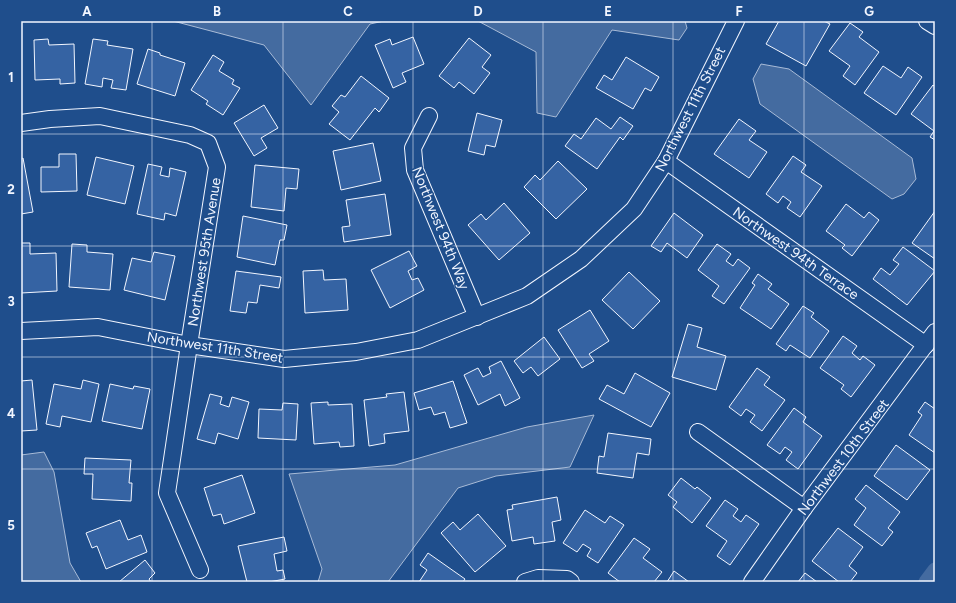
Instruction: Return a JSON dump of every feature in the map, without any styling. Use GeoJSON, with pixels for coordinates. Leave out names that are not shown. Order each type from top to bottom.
{"type":"FeatureCollection","features":[{"type":"Feature","properties":{"kind":"street","name":"Northwest 11th Street"},"geometry":{"type":"LineString","coordinates":[[21,331],[98,327],[188,345],[284,359],[356,352],[418,340],[527,296],[581,259],[634,209],[666,161],[736,21]]}},
{"type":"Feature","properties":{"kind":"street"},"geometry":{"type":"LineString","coordinates":[[927,21],[935,26]]}},
{"type":"Feature","properties":{"kind":"street","name":"Northwest 95th Avenue"},"geometry":{"type":"LineString","coordinates":[[21,123],[50,119],[100,116],[190,135],[208,143],[217,167],[188,345],[168,494],[200,570]]}},
{"type":"Feature","properties":{"kind":"street","name":"Northwest 94th Way"},"geometry":{"type":"LineString","coordinates":[[429,116],[413,148],[415,170],[477,317]]}},
{"type":"Feature","properties":{"kind":"street","name":"Northwest 94th Terrace"},"geometry":{"type":"LineString","coordinates":[[666,161],[926,345]]}},
{"type":"Feature","properties":{"kind":"street","name":"Northwest 10th Street"},"geometry":{"type":"LineString","coordinates":[[752,582],[804,508],[935,332]]}},
{"type":"Feature","properties":{"kind":"street"},"geometry":{"type":"LineString","coordinates":[[698,432],[804,508]]}},
{"type":"Feature","properties":{"kind":"street"},"geometry":{"type":"LineString","coordinates":[[531,580],[567,579],[571,582]]}},
{"type":"Feature","properties":{"kind":"water"},"geometry":{"type":"Polygon","coordinates":[[[173,21],[384,21],[370,24],[311,105],[264,45],[173,21]]]}},
{"type":"Feature","properties":{"kind":"water"},"geometry":{"type":"Polygon","coordinates":[[[478,21],[685,21],[687,28],[679,40],[612,30],[556,117],[537,113],[536,52],[478,21]]]}},
{"type":"Feature","properties":{"kind":"water"},"geometry":{"type":"Polygon","coordinates":[[[761,64],[789,69],[912,158],[916,179],[904,194],[892,199],[760,104],[753,79],[761,64]]]}},
{"type":"Feature","properties":{"kind":"water"},"geometry":{"type":"Polygon","coordinates":[[[594,415],[570,467],[496,476],[458,488],[388,582],[318,582],[322,569],[289,474],[395,465],[527,427],[594,415]]]}},
{"type":"Feature","properties":{"kind":"water"},"geometry":{"type":"Polygon","coordinates":[[[44,452],[54,472],[70,563],[81,582],[23,582],[21,580],[21,455],[44,452]]]}},
{"type":"Feature","properties":{"kind":"building"},"geometry":{"type":"Polygon","coordinates":[[[779,21],[824,21],[830,24],[806,66],[766,44],[779,21]]]}},
{"type":"Feature","properties":{"kind":"building"},"geometry":{"type":"Polygon","coordinates":[[[850,23],[863,32],[859,37],[879,52],[855,85],[843,76],[850,66],[829,51],[850,23]]]}},
{"type":"Feature","properties":{"kind":"building"},"geometry":{"type":"Polygon","coordinates":[[[413,37],[424,64],[402,73],[406,82],[393,88],[375,45],[390,39],[392,45],[413,37]]]}},
{"type":"Feature","properties":{"kind":"building"},"geometry":{"type":"Polygon","coordinates":[[[469,38],[491,55],[482,67],[490,73],[474,94],[459,82],[454,88],[439,76],[469,38]]]}},
{"type":"Feature","properties":{"kind":"building"},"geometry":{"type":"Polygon","coordinates":[[[48,39],[49,45],[74,44],[75,83],[60,84],[60,79],[35,80],[34,40],[48,39]]]}},
{"type":"Feature","properties":{"kind":"building"},"geometry":{"type":"Polygon","coordinates":[[[93,39],[108,41],[107,45],[133,49],[126,90],[111,88],[113,80],[103,78],[102,87],[85,84],[93,39]]]}},
{"type":"Feature","properties":{"kind":"building"},"geometry":{"type":"Polygon","coordinates":[[[148,49],[160,53],[160,55],[185,63],[175,96],[137,84],[148,49]]]}},
{"type":"Feature","properties":{"kind":"building"},"geometry":{"type":"Polygon","coordinates":[[[213,55],[224,62],[219,71],[234,80],[232,84],[240,88],[223,115],[206,104],[208,101],[191,90],[213,55]]]}},
{"type":"Feature","properties":{"kind":"building"},"geometry":{"type":"Polygon","coordinates":[[[626,57],[659,77],[651,91],[645,88],[633,109],[596,88],[604,75],[612,80],[626,57]]]}},
{"type":"Feature","properties":{"kind":"building"},"geometry":{"type":"Polygon","coordinates":[[[883,66],[901,78],[908,67],[922,77],[896,115],[864,93],[883,66]]]}},
{"type":"Feature","properties":{"kind":"building"},"geometry":{"type":"Polygon","coordinates":[[[361,76],[389,98],[379,112],[375,108],[350,140],[329,124],[339,112],[332,106],[341,95],[345,97],[361,76]]]}},
{"type":"Feature","properties":{"kind":"building"},"geometry":{"type":"Polygon","coordinates":[[[933,85],[935,87],[935,140],[930,137],[934,131],[911,114],[933,85]]]}},
{"type":"Feature","properties":{"kind":"building"},"geometry":{"type":"Polygon","coordinates":[[[264,105],[278,128],[261,138],[267,148],[254,156],[234,123],[264,105]]]}},
{"type":"Feature","properties":{"kind":"building"},"geometry":{"type":"Polygon","coordinates":[[[477,113],[502,120],[495,147],[486,145],[484,155],[468,151],[477,113]]]}},
{"type":"Feature","properties":{"kind":"building"},"geometry":{"type":"Polygon","coordinates":[[[620,117],[633,126],[623,140],[620,137],[597,169],[565,146],[574,134],[581,139],[596,118],[611,129],[620,117]]]}},
{"type":"Feature","properties":{"kind":"building"},"geometry":{"type":"Polygon","coordinates":[[[739,119],[756,131],[749,140],[767,152],[749,178],[714,154],[739,119]]]}},
{"type":"Feature","properties":{"kind":"building"},"geometry":{"type":"Polygon","coordinates":[[[373,143],[381,181],[341,190],[333,151],[373,143]]]}},
{"type":"Feature","properties":{"kind":"building"},"geometry":{"type":"Polygon","coordinates":[[[59,154],[76,154],[77,191],[41,192],[41,167],[59,167],[59,154]]]}},
{"type":"Feature","properties":{"kind":"building"},"geometry":{"type":"Polygon","coordinates":[[[793,156],[806,165],[801,172],[822,186],[800,217],[787,208],[791,202],[783,196],[778,203],[766,194],[793,156]]]}},
{"type":"Feature","properties":{"kind":"building"},"geometry":{"type":"Polygon","coordinates":[[[96,157],[134,166],[125,204],[87,195],[96,157]]]}},
{"type":"Feature","properties":{"kind":"building"},"geometry":{"type":"Polygon","coordinates":[[[23,158],[33,212],[21,214],[21,159],[23,158]]]}},
{"type":"Feature","properties":{"kind":"building"},"geometry":{"type":"Polygon","coordinates":[[[558,161],[587,189],[556,219],[524,187],[535,175],[540,180],[558,161]]]}},
{"type":"Feature","properties":{"kind":"building"},"geometry":{"type":"Polygon","coordinates":[[[148,164],[162,167],[160,175],[169,177],[170,168],[186,172],[176,216],[165,213],[164,220],[137,214],[148,164]]]}},
{"type":"Feature","properties":{"kind":"building"},"geometry":{"type":"Polygon","coordinates":[[[255,165],[299,169],[297,189],[286,188],[284,211],[251,207],[255,165]]]}},
{"type":"Feature","properties":{"kind":"building"},"geometry":{"type":"Polygon","coordinates":[[[385,194],[391,235],[344,242],[342,227],[350,226],[346,200],[385,194]]]}},
{"type":"Feature","properties":{"kind":"building"},"geometry":{"type":"Polygon","coordinates":[[[504,203],[530,233],[499,260],[468,225],[481,214],[486,220],[504,203]]]}},
{"type":"Feature","properties":{"kind":"building"},"geometry":{"type":"Polygon","coordinates":[[[846,204],[864,218],[869,212],[879,220],[852,256],[842,248],[845,245],[826,231],[846,204]]]}},
{"type":"Feature","properties":{"kind":"building"},"geometry":{"type":"Polygon","coordinates":[[[935,211],[935,259],[912,243],[935,211]]]}},
{"type":"Feature","properties":{"kind":"building"},"geometry":{"type":"Polygon","coordinates":[[[674,213],[703,235],[687,258],[667,243],[661,252],[651,246],[674,213]]]}},
{"type":"Feature","properties":{"kind":"building"},"geometry":{"type":"Polygon","coordinates":[[[243,216],[287,225],[284,240],[280,240],[275,265],[237,257],[243,216]]]}},
{"type":"Feature","properties":{"kind":"building"},"geometry":{"type":"Polygon","coordinates":[[[21,243],[30,243],[30,254],[56,253],[57,291],[21,293],[21,243]]]}},
{"type":"Feature","properties":{"kind":"building"},"geometry":{"type":"Polygon","coordinates":[[[72,244],[87,245],[87,252],[113,254],[110,290],[69,287],[72,244]]]}},
{"type":"Feature","properties":{"kind":"building"},"geometry":{"type":"Polygon","coordinates":[[[717,244],[731,254],[726,261],[733,266],[738,259],[750,268],[724,304],[712,296],[719,286],[698,270],[717,244]]]}},
{"type":"Feature","properties":{"kind":"building"},"geometry":{"type":"Polygon","coordinates":[[[903,247],[935,271],[907,305],[873,279],[881,268],[890,275],[899,264],[893,260],[903,247]]]}},
{"type":"Feature","properties":{"kind":"building"},"geometry":{"type":"Polygon","coordinates":[[[409,251],[417,266],[408,271],[412,280],[418,278],[424,290],[390,308],[371,270],[409,251]]]}},
{"type":"Feature","properties":{"kind":"building"},"geometry":{"type":"Polygon","coordinates":[[[154,252],[175,256],[165,300],[124,290],[132,258],[151,262],[154,252]]]}},
{"type":"Feature","properties":{"kind":"building"},"geometry":{"type":"Polygon","coordinates":[[[323,270],[324,280],[346,279],[348,310],[305,313],[303,271],[323,270]]]}},
{"type":"Feature","properties":{"kind":"building"},"geometry":{"type":"Polygon","coordinates":[[[236,271],[281,277],[279,288],[260,285],[257,303],[248,302],[246,313],[230,311],[236,271]]]}},
{"type":"Feature","properties":{"kind":"building"},"geometry":{"type":"Polygon","coordinates":[[[629,272],[660,301],[633,329],[602,300],[629,272]]]}},
{"type":"Feature","properties":{"kind":"building"},"geometry":{"type":"Polygon","coordinates":[[[758,274],[772,284],[768,289],[789,304],[771,329],[740,308],[755,285],[752,283],[758,274]]]}},
{"type":"Feature","properties":{"kind":"building"},"geometry":{"type":"Polygon","coordinates":[[[803,306],[814,313],[811,317],[829,331],[810,358],[790,345],[786,351],[776,344],[803,306]]]}},
{"type":"Feature","properties":{"kind":"building"},"geometry":{"type":"Polygon","coordinates":[[[590,310],[609,341],[589,354],[594,361],[582,368],[558,330],[590,310]]]}},
{"type":"Feature","properties":{"kind":"building"},"geometry":{"type":"Polygon","coordinates":[[[688,324],[702,328],[697,347],[726,356],[716,390],[672,377],[688,324]]]}},
{"type":"Feature","properties":{"kind":"building"},"geometry":{"type":"Polygon","coordinates":[[[843,336],[857,346],[852,353],[860,360],[863,356],[875,365],[851,397],[841,389],[844,385],[820,368],[843,336]]]}},
{"type":"Feature","properties":{"kind":"building"},"geometry":{"type":"Polygon","coordinates":[[[544,337],[560,359],[538,376],[531,367],[523,373],[514,361],[544,337]]]}},
{"type":"Feature","properties":{"kind":"building"},"geometry":{"type":"Polygon","coordinates":[[[501,361],[520,398],[505,406],[500,394],[478,405],[464,375],[478,368],[483,377],[491,373],[489,367],[501,361]]]}},
{"type":"Feature","properties":{"kind":"building"},"geometry":{"type":"Polygon","coordinates":[[[757,368],[770,377],[764,385],[785,400],[762,431],[750,422],[755,415],[746,409],[741,416],[729,407],[757,368]]]}},
{"type":"Feature","properties":{"kind":"building"},"geometry":{"type":"Polygon","coordinates":[[[635,373],[670,393],[651,427],[599,399],[607,385],[624,394],[635,373]]]}},
{"type":"Feature","properties":{"kind":"building"},"geometry":{"type":"Polygon","coordinates":[[[32,380],[37,430],[21,431],[21,381],[32,380]]]}},
{"type":"Feature","properties":{"kind":"building"},"geometry":{"type":"Polygon","coordinates":[[[83,380],[99,384],[91,422],[62,416],[60,427],[46,424],[54,384],[81,389],[83,380]]]}},
{"type":"Feature","properties":{"kind":"building"},"geometry":{"type":"Polygon","coordinates":[[[453,381],[467,423],[450,428],[445,412],[434,415],[431,407],[419,410],[414,393],[453,381]]]}},
{"type":"Feature","properties":{"kind":"building"},"geometry":{"type":"Polygon","coordinates":[[[110,384],[133,389],[134,386],[150,389],[142,429],[102,421],[110,384]]]}},
{"type":"Feature","properties":{"kind":"building"},"geometry":{"type":"Polygon","coordinates":[[[404,392],[409,431],[384,434],[385,443],[369,446],[364,400],[387,397],[386,394],[404,392]]]}},
{"type":"Feature","properties":{"kind":"building"},"geometry":{"type":"Polygon","coordinates":[[[210,394],[222,397],[220,404],[229,407],[232,397],[249,402],[238,439],[218,433],[215,444],[197,439],[210,394]]]}},
{"type":"Feature","properties":{"kind":"building"},"geometry":{"type":"Polygon","coordinates":[[[328,402],[328,405],[352,404],[354,446],[340,447],[339,442],[314,444],[311,403],[328,402]]]}},
{"type":"Feature","properties":{"kind":"building"},"geometry":{"type":"Polygon","coordinates":[[[925,402],[935,409],[935,453],[909,435],[922,415],[918,412],[925,402]]]}},
{"type":"Feature","properties":{"kind":"building"},"geometry":{"type":"Polygon","coordinates":[[[283,403],[298,404],[296,440],[258,438],[259,409],[282,410],[283,403]]]}},
{"type":"Feature","properties":{"kind":"building"},"geometry":{"type":"Polygon","coordinates":[[[794,408],[806,417],[803,422],[822,436],[798,469],[786,460],[792,452],[785,447],[780,454],[767,445],[794,408]]]}},
{"type":"Feature","properties":{"kind":"building"},"geometry":{"type":"Polygon","coordinates":[[[608,433],[651,439],[649,455],[637,453],[633,478],[597,473],[599,456],[604,457],[608,433]]]}},
{"type":"Feature","properties":{"kind":"building"},"geometry":{"type":"Polygon","coordinates":[[[896,445],[930,470],[907,500],[874,476],[896,445]]]}},
{"type":"Feature","properties":{"kind":"building"},"geometry":{"type":"Polygon","coordinates":[[[85,458],[131,460],[129,483],[132,483],[131,501],[92,499],[93,474],[84,474],[85,458]]]}},
{"type":"Feature","properties":{"kind":"building"},"geometry":{"type":"Polygon","coordinates":[[[242,475],[255,513],[224,524],[221,514],[213,516],[204,488],[242,475]]]}},
{"type":"Feature","properties":{"kind":"building"},"geometry":{"type":"Polygon","coordinates":[[[681,478],[695,489],[697,487],[711,498],[692,523],[673,507],[677,502],[668,495],[681,478]]]}},
{"type":"Feature","properties":{"kind":"building"},"geometry":{"type":"Polygon","coordinates":[[[866,485],[900,512],[888,528],[893,532],[882,546],[854,525],[866,508],[855,499],[866,485]]]}},
{"type":"Feature","properties":{"kind":"building"},"geometry":{"type":"Polygon","coordinates":[[[557,497],[561,520],[552,522],[555,541],[534,544],[533,537],[512,541],[507,510],[513,509],[512,505],[557,497]]]}},
{"type":"Feature","properties":{"kind":"building"},"geometry":{"type":"Polygon","coordinates":[[[725,500],[738,509],[733,516],[741,522],[746,515],[759,524],[730,565],[717,556],[727,541],[706,526],[725,500]]]}},
{"type":"Feature","properties":{"kind":"building"},"geometry":{"type":"Polygon","coordinates":[[[585,510],[605,523],[610,516],[624,525],[598,563],[587,556],[591,549],[583,544],[577,552],[563,543],[585,510]]]}},
{"type":"Feature","properties":{"kind":"building"},"geometry":{"type":"Polygon","coordinates":[[[478,514],[506,546],[475,572],[441,533],[453,522],[460,530],[478,514]]]}},
{"type":"Feature","properties":{"kind":"building"},"geometry":{"type":"Polygon","coordinates":[[[120,520],[128,540],[141,535],[147,552],[106,569],[97,546],[92,548],[86,533],[120,520]]]}},
{"type":"Feature","properties":{"kind":"building"},"geometry":{"type":"Polygon","coordinates":[[[838,528],[863,547],[849,566],[857,573],[850,582],[839,582],[812,561],[838,528]]]}},
{"type":"Feature","properties":{"kind":"building"},"geometry":{"type":"Polygon","coordinates":[[[284,537],[287,551],[274,554],[277,571],[283,570],[285,579],[269,582],[247,582],[238,546],[284,537]]]}},
{"type":"Feature","properties":{"kind":"building"},"geometry":{"type":"Polygon","coordinates":[[[634,538],[650,549],[643,558],[662,572],[654,582],[620,582],[608,573],[634,538]]]}},
{"type":"Feature","properties":{"kind":"building"},"geometry":{"type":"Polygon","coordinates":[[[428,553],[465,579],[463,582],[419,582],[427,570],[420,565],[428,553]]]}},
{"type":"Feature","properties":{"kind":"building"},"geometry":{"type":"Polygon","coordinates":[[[145,560],[155,573],[149,579],[151,582],[119,582],[145,560]]]}},
{"type":"Feature","properties":{"kind":"building"},"geometry":{"type":"Polygon","coordinates":[[[674,571],[689,582],[667,582],[674,571]]]}},
{"type":"Feature","properties":{"kind":"building"},"geometry":{"type":"Polygon","coordinates":[[[805,573],[817,582],[798,582],[805,573]]]}},
{"type":"Feature","properties":{"kind":"waterway"},"geometry":{"type":"LineString","coordinates":[[926,582],[935,570]]}}]}
